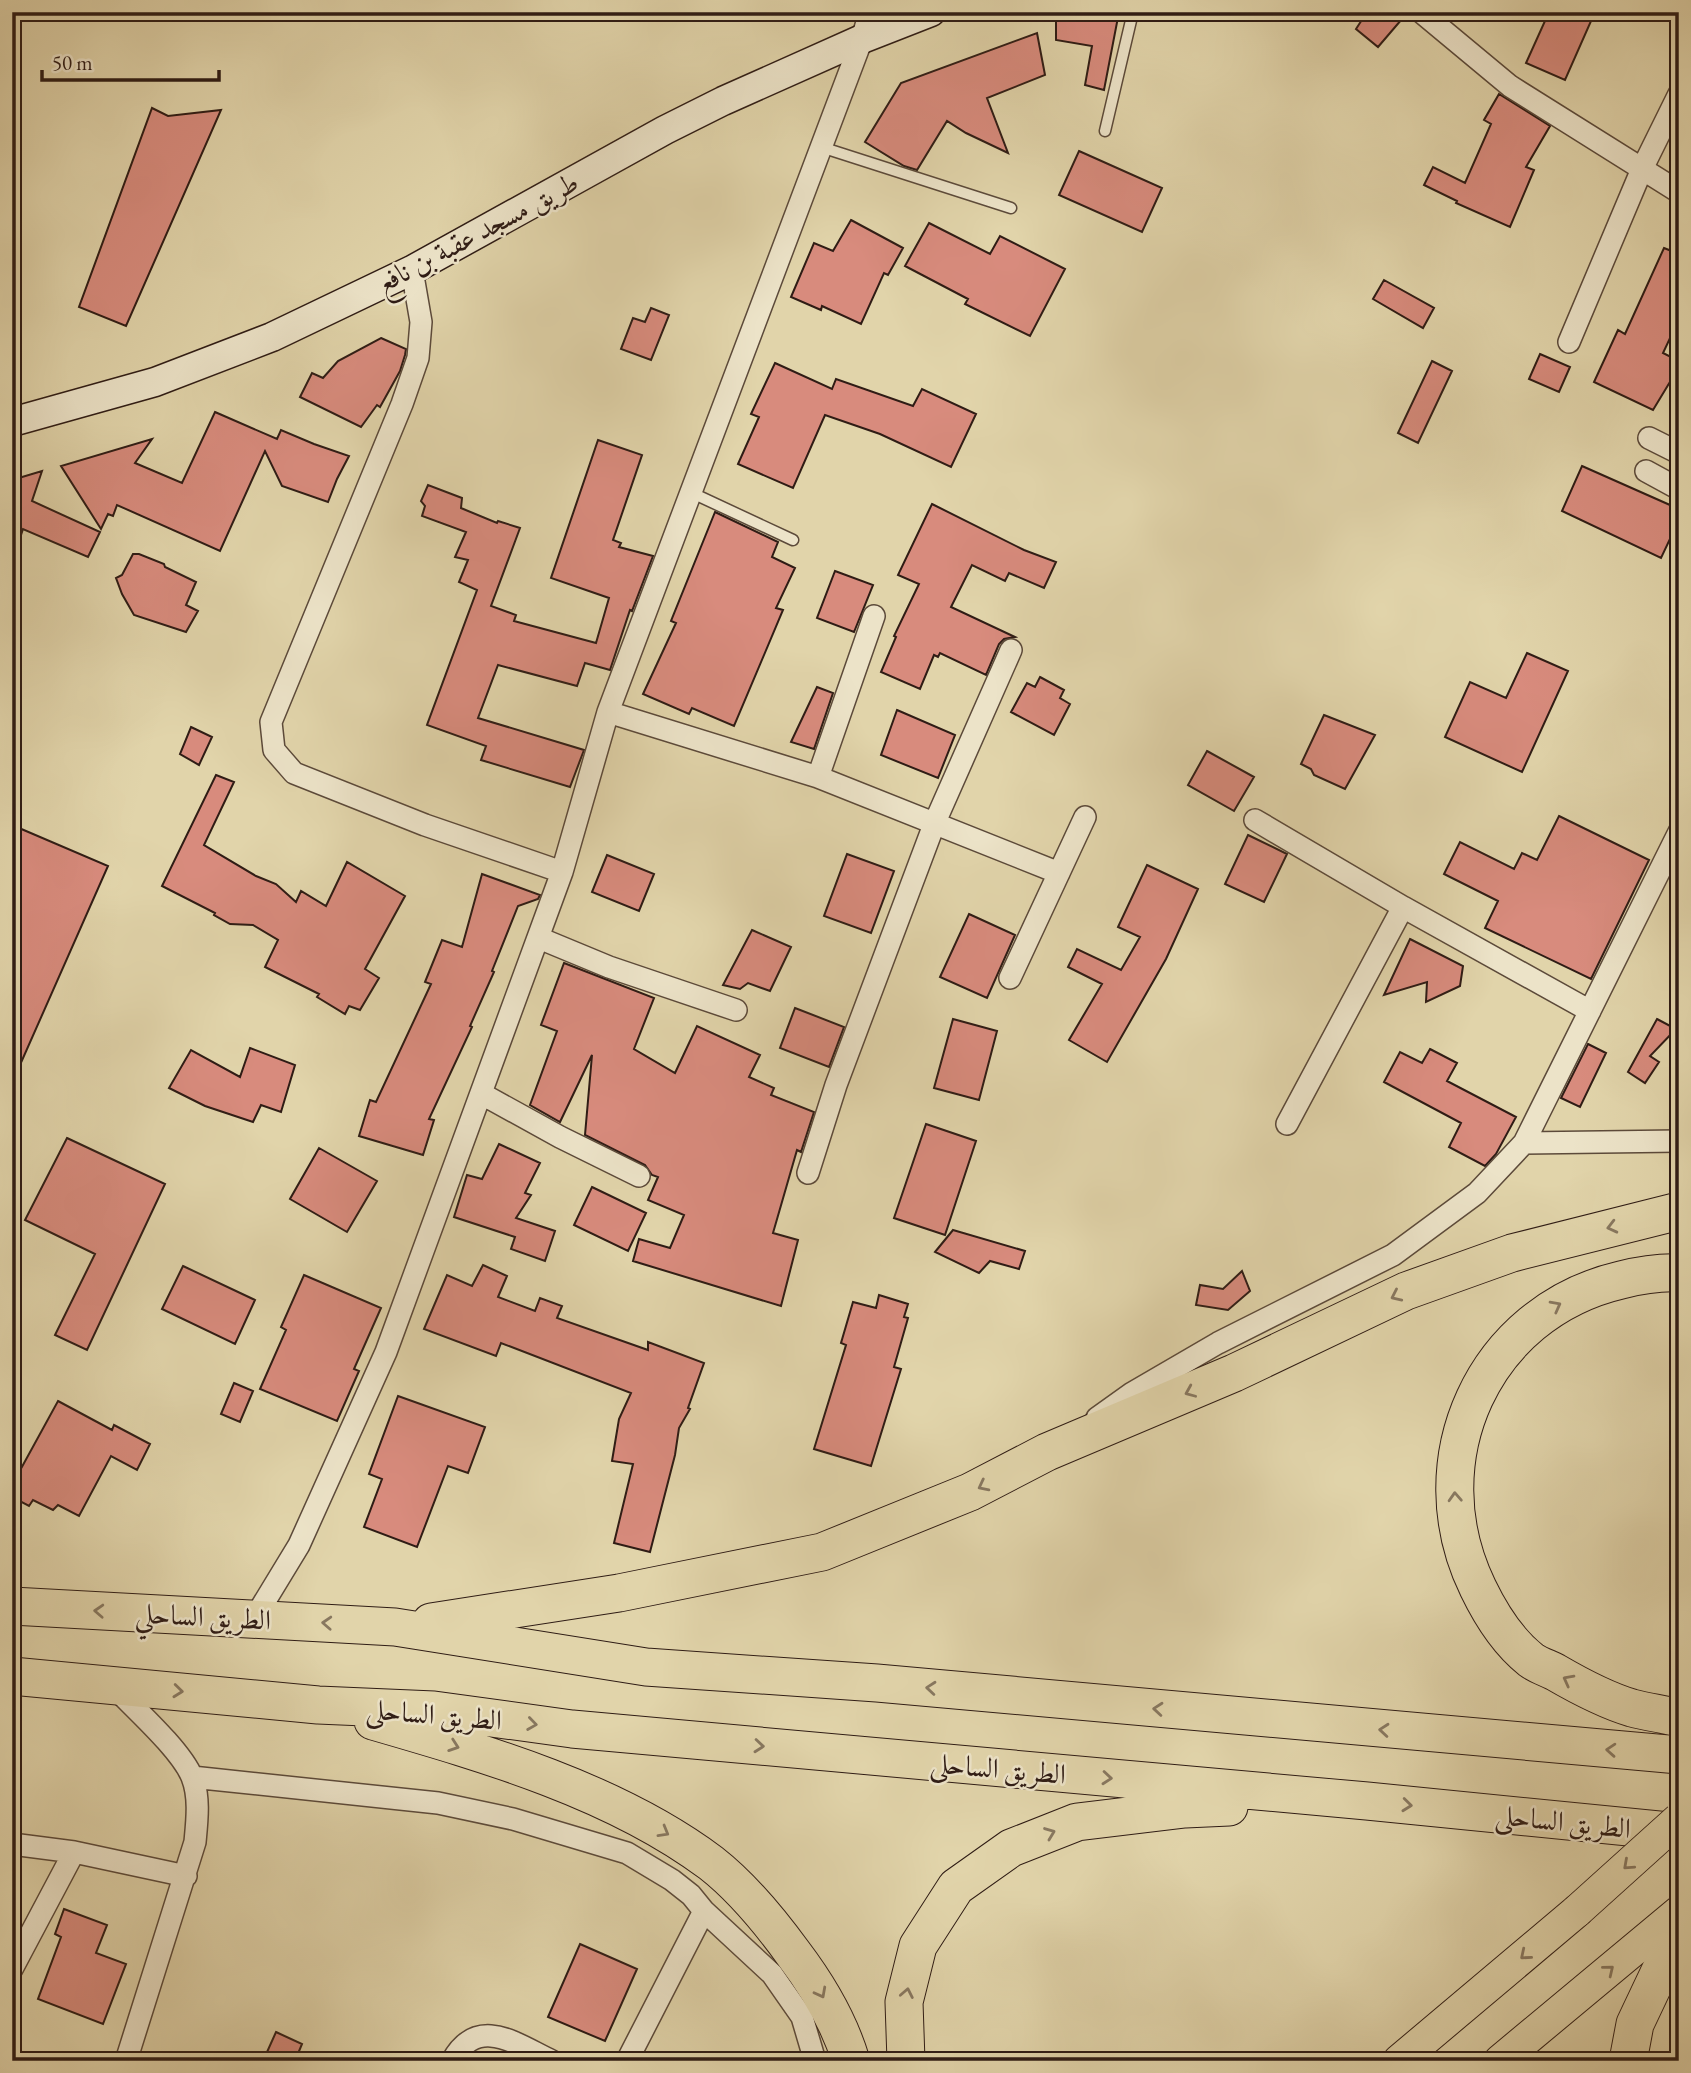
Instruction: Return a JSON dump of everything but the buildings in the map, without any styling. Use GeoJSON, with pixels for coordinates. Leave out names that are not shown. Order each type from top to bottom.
{"type":"FeatureCollection","features":[{"type":"Feature","properties":{"kind":"highway"},"geometry":{"type":"LineString","coordinates":[[395,1627],[619,1593],[822,1552],[970,1492],[1048,1452],[1234,1373],[1406,1291],[1512,1253],[1679,1211]]}},
{"type":"Feature","properties":{"kind":"highway"},"geometry":{"type":"LineString","coordinates":[[1679,1273],[1656,1272],[1594,1286],[1542,1314],[1503,1351],[1476,1390],[1462,1429],[1454,1477],[1457,1522],[1467,1566],[1492,1618],[1531,1660],[1576,1684],[1630,1707],[1679,1718]]}},
{"type":"Feature","properties":{"kind":"highway","name":"الطريق الساحلي"},"geometry":{"type":"LineString","coordinates":[[12,1606],[395,1627]]}},
{"type":"Feature","properties":{"kind":"highway"},"geometry":{"type":"LineString","coordinates":[[395,1627],[646,1667],[877,1683],[1679,1755]]}},
{"type":"Feature","properties":{"kind":"highway"},"geometry":{"type":"LineString","coordinates":[[12,1676],[318,1705],[436,1740],[550,1779],[667,1832],[713,1865],[751,1899],[815,1982],[844,2037],[851,2061]]}},
{"type":"Feature","properties":{"kind":"highway","name":"الطريق الساحلى"},"geometry":{"type":"LineString","coordinates":[[318,1705],[434,1710],[585,1731],[1367,1801],[1679,1832]]}},
{"type":"Feature","properties":{"kind":"highway"},"geometry":{"type":"LineString","coordinates":[[906,2061],[904,2002],[918,1946],[956,1887],[1011,1848],[1077,1822],[1185,1809],[1367,1801]]}},
{"type":"Feature","properties":{"kind":"highway"},"geometry":{"type":"LineString","coordinates":[[1628,2061],[1635,2024],[1651,1984],[1679,1931]]}},
{"type":"Feature","properties":{"kind":"main road"},"geometry":{"type":"LineString","coordinates":[[1399,2061],[1577,1911],[1679,1819]]}},
{"type":"Feature","properties":{"kind":"main road"},"geometry":{"type":"LineString","coordinates":[[1500,2061],[1679,1912]]}},
{"type":"Feature","properties":{"kind":"street"},"geometry":{"type":"LineString","coordinates":[[254,1619],[299,1545],[386,1352],[562,872],[608,712],[870,12]]}},
{"type":"Feature","properties":{"kind":"street","name":"طريق مسجد عقبة بن نافع"},"geometry":{"type":"LineString","coordinates":[[12,422],[155,382],[272,337],[412,270],[723,100],[930,12]]}},
{"type":"Feature","properties":{"kind":"street"},"geometry":{"type":"LineString","coordinates":[[1421,12],[1510,86],[1679,192]]}},
{"type":"Feature","properties":{"kind":"street"},"geometry":{"type":"LineString","coordinates":[[1569,342],[1642,169],[1679,94]]}},
{"type":"Feature","properties":{"kind":"street"},"geometry":{"type":"LineString","coordinates":[[412,270],[421,322],[418,358],[402,404],[271,722],[274,750],[294,773],[425,825],[562,872]]}},
{"type":"Feature","properties":{"kind":"street"},"geometry":{"type":"LineString","coordinates":[[1648,438],[1679,453]]}},
{"type":"Feature","properties":{"kind":"street"},"geometry":{"type":"LineString","coordinates":[[1646,471],[1679,489]]}},
{"type":"Feature","properties":{"kind":"street"},"geometry":{"type":"LineString","coordinates":[[818,777],[874,617]]}},
{"type":"Feature","properties":{"kind":"street"},"geometry":{"type":"LineString","coordinates":[[808,1173],[836,1085],[934,822],[1012,650]]}},
{"type":"Feature","properties":{"kind":"street"},"geometry":{"type":"LineString","coordinates":[[608,712],[818,777],[1059,873]]}},
{"type":"Feature","properties":{"kind":"street"},"geometry":{"type":"LineString","coordinates":[[1010,978],[1085,817]]}},
{"type":"Feature","properties":{"kind":"street"},"geometry":{"type":"LineString","coordinates":[[1255,820],[1403,907],[1590,1011]]}},
{"type":"Feature","properties":{"kind":"street"},"geometry":{"type":"LineString","coordinates":[[1048,1452],[1132,1393],[1218,1343],[1393,1255],[1477,1193],[1524,1143],[1679,832]]}},
{"type":"Feature","properties":{"kind":"street"},"geometry":{"type":"LineString","coordinates":[[1287,1124],[1403,907]]}},
{"type":"Feature","properties":{"kind":"street"},"geometry":{"type":"LineString","coordinates":[[539,938],[609,967],[736,1010]]}},
{"type":"Feature","properties":{"kind":"street"},"geometry":{"type":"LineString","coordinates":[[482,1094],[639,1176]]}},
{"type":"Feature","properties":{"kind":"street"},"geometry":{"type":"LineString","coordinates":[[1524,1143],[1679,1142]]}},
{"type":"Feature","properties":{"kind":"street"},"geometry":{"type":"LineString","coordinates":[[111,1684],[168,1743],[192,1777],[197,1808],[195,1842],[186,1876],[126,2061]]}},
{"type":"Feature","properties":{"kind":"street"},"geometry":{"type":"LineString","coordinates":[[192,1777],[438,1803],[513,1819],[627,1853],[691,1895],[704,1911],[772,1974],[803,2017],[815,2061]]}},
{"type":"Feature","properties":{"kind":"street"},"geometry":{"type":"LineString","coordinates":[[12,1844],[74,1852],[186,1876]]}},
{"type":"Feature","properties":{"kind":"street"},"geometry":{"type":"LineString","coordinates":[[12,1969],[74,1852]]}},
{"type":"Feature","properties":{"kind":"street"},"geometry":{"type":"LineString","coordinates":[[627,2061],[704,1911]]}},
{"type":"Feature","properties":{"kind":"street"},"geometry":{"type":"LineString","coordinates":[[452,2061],[457,2052],[476,2036],[495,2034],[552,2061]]}},
{"type":"Feature","properties":{"kind":"lane"},"geometry":{"type":"LineString","coordinates":[[1105,131],[1133,12]]}},
{"type":"Feature","properties":{"kind":"lane"},"geometry":{"type":"LineString","coordinates":[[821,147],[1011,208]]}},
{"type":"Feature","properties":{"kind":"lane"},"geometry":{"type":"LineString","coordinates":[[690,492],[793,540]]}}]}
